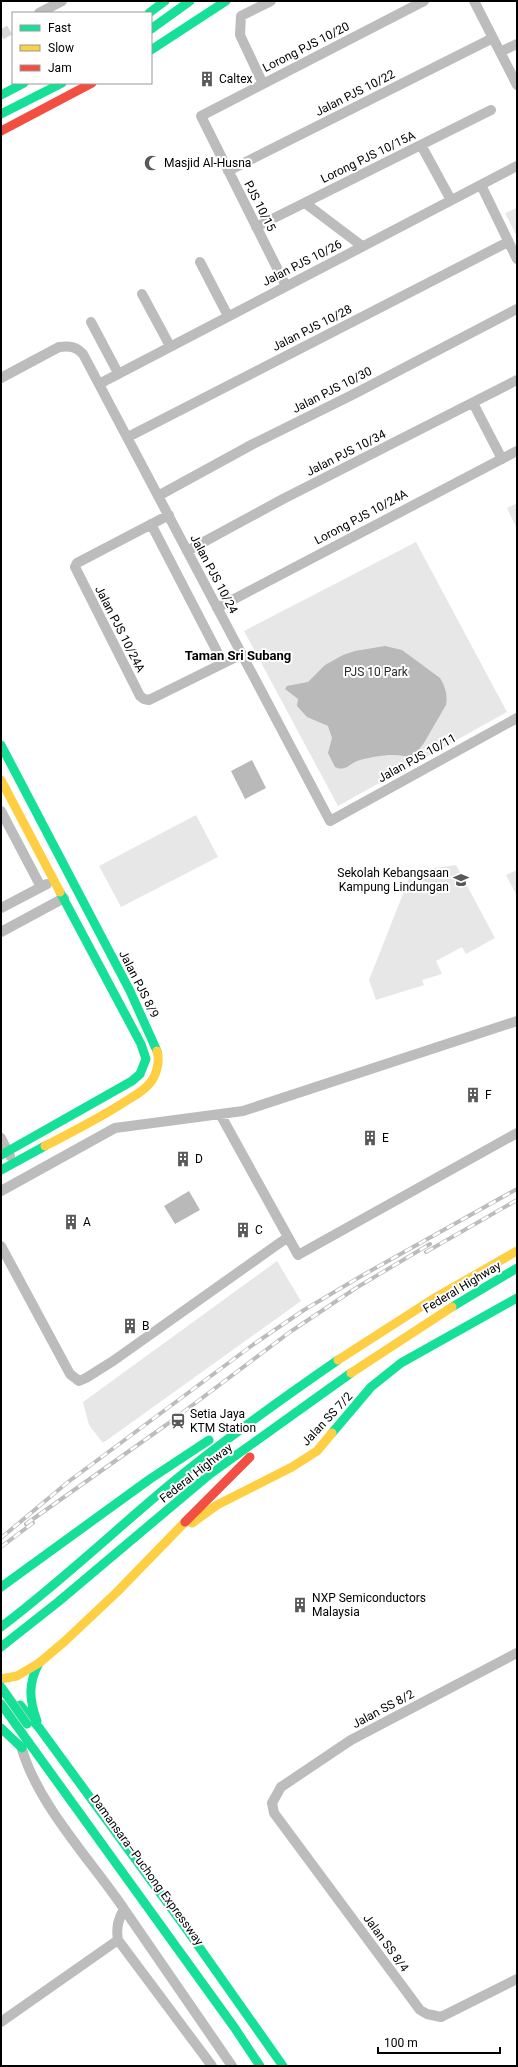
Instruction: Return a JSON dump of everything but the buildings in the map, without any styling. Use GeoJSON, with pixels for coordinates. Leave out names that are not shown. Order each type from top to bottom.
{"type":"FeatureCollection","features":[{"type":"Feature","properties":{"kind":"main road"},"geometry":{"type":"LineString","coordinates":[[151,12],[165,1]]}},
{"type":"Feature","properties":{"kind":"main road"},"geometry":{"type":"LineString","coordinates":[[152,28],[190,1]]}},
{"type":"Feature","properties":{"kind":"main road"},"geometry":{"type":"LineString","coordinates":[[152,49],[226,1]]}},
{"type":"Feature","properties":{"kind":"main road"},"geometry":{"type":"LineString","coordinates":[[1,95],[22,84]]}},
{"type":"Feature","properties":{"kind":"main road"},"geometry":{"type":"LineString","coordinates":[[1,114],[60,84]]}},
{"type":"Feature","properties":{"kind":"main road"},"geometry":{"type":"LineString","coordinates":[[1,131],[90,84]]}},
{"type":"Feature","properties":{"kind":"main road","name":"Jalan PJS 8/9"},"geometry":{"type":"LineString","coordinates":[[1,746],[153,1038],[159,1056]]}},
{"type":"Feature","properties":{"kind":"main road"},"geometry":{"type":"LineString","coordinates":[[1,780],[55,880],[144,1052],[145,1064],[140,1074],[132,1081],[4,1153]]}},
{"type":"Feature","properties":{"kind":"main road"},"geometry":{"type":"LineString","coordinates":[[95,959],[109,952]]}},
{"type":"Feature","properties":{"kind":"main road"},"geometry":{"type":"LineString","coordinates":[[145,1064],[159,1056]]}},
{"type":"Feature","properties":{"kind":"main road"},"geometry":{"type":"LineString","coordinates":[[2,1166],[14,1163],[89,1122],[144,1089],[151,1082],[156,1072],[159,1056]]}},
{"type":"Feature","properties":{"kind":"main road","name":"Federal Highway"},"geometry":{"type":"LineString","coordinates":[[1,1627],[193,1466],[262,1415],[351,1353],[440,1295],[517,1251]]}},
{"type":"Feature","properties":{"kind":"main road","name":"Federal Highway"},"geometry":{"type":"LineString","coordinates":[[1,1647],[58,1602],[210,1474],[286,1421],[366,1362],[446,1310],[517,1268]]}},
{"type":"Feature","properties":{"kind":"main road","name":"Jalan SS 7/2"},"geometry":{"type":"LineString","coordinates":[[153,1554],[186,1527],[217,1505],[292,1467],[317,1451],[371,1387],[401,1363],[517,1298]]}},
{"type":"Feature","properties":{"kind":"main road"},"geometry":{"type":"LineString","coordinates":[[1,1586],[150,1479],[224,1430],[262,1415]]}},
{"type":"Feature","properties":{"kind":"main road"},"geometry":{"type":"LineString","coordinates":[[6,1679],[39,1663],[97,1613],[153,1554],[286,1421]]}},
{"type":"Feature","properties":{"kind":"main road"},"geometry":{"type":"LineString","coordinates":[[39,1663],[32,1676],[29,1696],[40,1729]]}},
{"type":"Feature","properties":{"kind":"main road","name":"Damansara–Puchong Expressway"},"geometry":{"type":"LineString","coordinates":[[1,1687],[274,2066]]}},
{"type":"Feature","properties":{"kind":"main road"},"geometry":{"type":"LineString","coordinates":[[1,1696],[18,1704],[40,1729],[185,1927],[283,2066]]}},
{"type":"Feature","properties":{"kind":"main road","name":"Damansara–Puchong Expressway"},"geometry":{"type":"LineString","coordinates":[[1,1704],[234,2027],[260,2066]]}},
{"type":"Feature","properties":{"kind":"main road"},"geometry":{"type":"LineString","coordinates":[[1,1709],[10,1726],[91,1843],[212,2013]]}},
{"type":"Feature","properties":{"kind":"main road"},"geometry":{"type":"LineString","coordinates":[[1,1728],[35,1762]]}},
{"type":"Feature","properties":{"kind":"main road"},"geometry":{"type":"LineString","coordinates":[[230,2038],[250,2066]]}},
{"type":"Feature","properties":{"kind":"street"},"geometry":{"type":"LineString","coordinates":[[41,12],[62,1]]}},
{"type":"Feature","properties":{"kind":"street"},"geometry":{"type":"LineString","coordinates":[[151,12],[160,1]]}},
{"type":"Feature","properties":{"kind":"street"},"geometry":{"type":"LineString","coordinates":[[263,84],[240,35],[241,16],[271,1]]}},
{"type":"Feature","properties":{"kind":"street","name":"Lorong PJS 10/20"},"geometry":{"type":"LineString","coordinates":[[201,116],[424,1]]}},
{"type":"Feature","properties":{"kind":"street"},"geometry":{"type":"LineString","coordinates":[[474,1],[517,85]]}},
{"type":"Feature","properties":{"kind":"street","name":"Jalan PJS 10/22"},"geometry":{"type":"LineString","coordinates":[[228,171],[493,38]]}},
{"type":"Feature","properties":{"kind":"street"},"geometry":{"type":"LineString","coordinates":[[500,52],[517,44]]}},
{"type":"Feature","properties":{"kind":"street","name":"Lorong PJS 10/15A"},"geometry":{"type":"LineString","coordinates":[[256,227],[491,110]]}},
{"type":"Feature","properties":{"kind":"street","name":"PJS 10/15"},"geometry":{"type":"LineString","coordinates":[[201,116],[286,286]]}},
{"type":"Feature","properties":{"kind":"street"},"geometry":{"type":"LineString","coordinates":[[421,145],[451,200]]}},
{"type":"Feature","properties":{"kind":"street","name":"Jalan PJS 10/26"},"geometry":{"type":"LineString","coordinates":[[99,384],[517,166]]}},
{"type":"Feature","properties":{"kind":"street"},"geometry":{"type":"LineString","coordinates":[[480,185],[517,259]]}},
{"type":"Feature","properties":{"kind":"street"},"geometry":{"type":"LineString","coordinates":[[304,203],[362,246]]}},
{"type":"Feature","properties":{"kind":"street","name":"Jalan PJS 10/28"},"geometry":{"type":"LineString","coordinates":[[128,438],[508,242]]}},
{"type":"Feature","properties":{"kind":"street"},"geometry":{"type":"LineString","coordinates":[[200,262],[228,316]]}},
{"type":"Feature","properties":{"kind":"street"},"geometry":{"type":"LineString","coordinates":[[142,294],[170,346]]}},
{"type":"Feature","properties":{"kind":"street","name":"Jalan PJS 10/30"},"geometry":{"type":"LineString","coordinates":[[158,496],[253,444],[354,394],[517,309]]}},
{"type":"Feature","properties":{"kind":"street"},"geometry":{"type":"LineString","coordinates":[[91,322],[118,373]]}},
{"type":"Feature","properties":{"kind":"street","name":"Jalan PJS 10/24"},"geometry":{"type":"LineString","coordinates":[[1,378],[59,347],[70,346],[77,348],[83,354],[330,821]]}},
{"type":"Feature","properties":{"kind":"street","name":"Jalan PJS 10/34"},"geometry":{"type":"LineString","coordinates":[[188,551],[283,499],[517,380]]}},
{"type":"Feature","properties":{"kind":"street"},"geometry":{"type":"LineString","coordinates":[[473,403],[502,458]]}},
{"type":"Feature","properties":{"kind":"street","name":"Lorong PJS 10/24A"},"geometry":{"type":"LineString","coordinates":[[217,608],[517,450]]}},
{"type":"Feature","properties":{"kind":"street","name":"Jalan PJS 10/24A"},"geometry":{"type":"LineString","coordinates":[[168,515],[77,563],[75,567],[140,696],[144,700],[149,700],[242,654]]}},
{"type":"Feature","properties":{"kind":"street"},"geometry":{"type":"LineString","coordinates":[[151,524],[223,663]]}},
{"type":"Feature","properties":{"kind":"street","name":"Jalan PJS 10/11"},"geometry":{"type":"LineString","coordinates":[[330,821],[517,718]]}},
{"type":"Feature","properties":{"kind":"street"},"geometry":{"type":"LineString","coordinates":[[1,811],[41,887]]}},
{"type":"Feature","properties":{"kind":"street"},"geometry":{"type":"LineString","coordinates":[[1,908],[55,880]]}},
{"type":"Feature","properties":{"kind":"street"},"geometry":{"type":"LineString","coordinates":[[1,932],[64,898]]}},
{"type":"Feature","properties":{"kind":"street"},"geometry":{"type":"LineString","coordinates":[[1,1192],[96,1137],[115,1128],[244,1112],[517,1021]]}},
{"type":"Feature","properties":{"kind":"street"},"geometry":{"type":"LineString","coordinates":[[220,1114],[298,1255],[517,1133]]}},
{"type":"Feature","properties":{"kind":"street"},"geometry":{"type":"LineString","coordinates":[[89,1122],[96,1137]]}},
{"type":"Feature","properties":{"kind":"street"},"geometry":{"type":"LineString","coordinates":[[1,1138],[4,1153],[14,1163]]}},
{"type":"Feature","properties":{"kind":"street"},"geometry":{"type":"LineString","coordinates":[[1,1246],[70,1374],[79,1381],[113,1361],[288,1237]]}},
{"type":"Feature","properties":{"kind":"street","name":"Jalan SS 8/2"},"geometry":{"type":"LineString","coordinates":[[272,1803],[281,1787],[351,1740],[517,1652]]}},
{"type":"Feature","properties":{"kind":"street"},"geometry":{"type":"LineString","coordinates":[[20,1746],[27,1768],[42,1794],[124,1909],[232,2066]]}},
{"type":"Feature","properties":{"kind":"street","name":"Jalan SS 8/4"},"geometry":{"type":"LineString","coordinates":[[272,1803],[274,1813],[420,2010],[427,2014],[441,2017],[517,1979]]}},
{"type":"Feature","properties":{"kind":"street"},"geometry":{"type":"LineString","coordinates":[[124,1909],[118,1920],[116,1930],[118,1940],[212,2066]]}},
{"type":"Feature","properties":{"kind":"street"},"geometry":{"type":"LineString","coordinates":[[1,2022],[118,1940]]}},
{"type":"Feature","properties":{"kind":"green space"},"geometry":{"type":"Polygon","coordinates":[[[517,208],[517,237],[505,213],[517,208]]]}},
{"type":"Feature","properties":{"kind":"green space"},"geometry":{"type":"Polygon","coordinates":[[[517,503],[517,529],[507,508],[517,503]]]}},
{"type":"Feature","properties":{"kind":"green space","name":"PJS 10 Park"},"geometry":{"type":"Polygon","coordinates":[[[416,542],[507,712],[338,806],[244,631],[416,542]]]}},
{"type":"Feature","properties":{"kind":"green space"},"geometry":{"type":"Polygon","coordinates":[[[196,815],[218,857],[121,907],[99,866],[196,815]]]}},
{"type":"Feature","properties":{"kind":"green space"},"geometry":{"type":"Polygon","coordinates":[[[456,865],[495,938],[466,954],[462,947],[436,961],[442,974],[422,980],[424,985],[376,1000],[369,980],[412,871],[456,865]]]}},
{"type":"Feature","properties":{"kind":"green space"},"geometry":{"type":"Polygon","coordinates":[[[517,870],[517,896],[506,875],[517,870]]]}},
{"type":"Feature","properties":{"kind":"green space"},"geometry":{"type":"Polygon","coordinates":[[[277,1261],[301,1301],[103,1443],[89,1425],[83,1402],[277,1261]]]}},
{"type":"Feature","properties":{"kind":"shaded area"},"geometry":{"type":"Polygon","coordinates":[[[385,646],[402,650],[440,678],[446,691],[446,705],[424,743],[412,758],[399,755],[379,756],[356,761],[345,768],[335,767],[328,753],[332,738],[328,726],[307,717],[297,706],[298,699],[285,689],[287,686],[308,682],[325,665],[343,655],[355,651],[385,646]]]}},
{"type":"Feature","properties":{"kind":"shaded area"},"geometry":{"type":"Polygon","coordinates":[[[252,760],[266,788],[245,799],[231,771],[252,760]]]}},
{"type":"Feature","properties":{"kind":"shaded area"},"geometry":{"type":"Polygon","coordinates":[[[189,1191],[200,1210],[175,1224],[164,1206],[189,1191]]]}},
{"type":"Feature","properties":{"kind":"tunnel"},"geometry":{"type":"LineString","coordinates":[[1,35],[12,29]]}},
{"type":"Feature","properties":{"kind":"railway"},"geometry":{"type":"LineString","coordinates":[[1,1538],[68,1482],[254,1344],[304,1310],[363,1275],[517,1189]]}},
{"type":"Feature","properties":{"kind":"railway"},"geometry":{"type":"LineString","coordinates":[[426,1252],[517,1200]]}},
{"type":"Feature","properties":{"kind":"railway"},"geometry":{"type":"LineString","coordinates":[[26,1524],[166,1425],[290,1332],[356,1288],[430,1244]]}},
{"type":"Feature","properties":{"kind":"railway"},"geometry":{"type":"LineString","coordinates":[[1,1547],[33,1523]]}},
{"type":"Feature","properties":{"kind":"traffic: fast"},"geometry":{"type":"LineString","coordinates":[[150,12],[165,1]]}},
{"type":"Feature","properties":{"kind":"traffic: fast"},"geometry":{"type":"LineString","coordinates":[[152,28],[190,1]]}},
{"type":"Feature","properties":{"kind":"traffic: fast"},"geometry":{"type":"LineString","coordinates":[[152,49],[226,1]]}},
{"type":"Feature","properties":{"kind":"traffic: fast"},"geometry":{"type":"LineString","coordinates":[[1,95],[22,84]]}},
{"type":"Feature","properties":{"kind":"traffic: fast"},"geometry":{"type":"LineString","coordinates":[[1,114],[60,84]]}},
{"type":"Feature","properties":{"kind":"traffic: fast"},"geometry":{"type":"LineString","coordinates":[[1,745],[130,991],[157,1051]]}},
{"type":"Feature","properties":{"kind":"traffic: fast"},"geometry":{"type":"LineString","coordinates":[[1,1155],[132,1081],[140,1074],[146,1059],[141,1044],[60,892]]}},
{"type":"Feature","properties":{"kind":"traffic: fast"},"geometry":{"type":"LineString","coordinates":[[1,1170],[45,1146]]}},
{"type":"Feature","properties":{"kind":"traffic: fast"},"geometry":{"type":"LineString","coordinates":[[452,1307],[517,1268]]}},
{"type":"Feature","properties":{"kind":"traffic: fast"},"geometry":{"type":"LineString","coordinates":[[332,1433],[371,1387],[401,1363],[517,1298]]}},
{"type":"Feature","properties":{"kind":"traffic: fast"},"geometry":{"type":"LineString","coordinates":[[1,1627],[44,1593],[188,1469],[252,1421],[338,1360]]}},
{"type":"Feature","properties":{"kind":"traffic: fast"},"geometry":{"type":"LineString","coordinates":[[1,1647],[58,1602],[210,1474],[351,1373]]}},
{"type":"Feature","properties":{"kind":"traffic: fast"},"geometry":{"type":"LineString","coordinates":[[1,1587],[150,1479],[209,1440]]}},
{"type":"Feature","properties":{"kind":"traffic: fast"},"geometry":{"type":"LineString","coordinates":[[37,1721],[32,1706],[31,1685],[35,1670],[39,1663]]}},
{"type":"Feature","properties":{"kind":"traffic: fast"},"geometry":{"type":"LineString","coordinates":[[1,1687],[27,1724]]}},
{"type":"Feature","properties":{"kind":"traffic: fast"},"geometry":{"type":"LineString","coordinates":[[1,1704],[234,2027],[260,2066]]}},
{"type":"Feature","properties":{"kind":"traffic: fast"},"geometry":{"type":"LineString","coordinates":[[20,1705],[40,1729],[185,1927],[283,2066]]}},
{"type":"Feature","properties":{"kind":"traffic: fast"},"geometry":{"type":"LineString","coordinates":[[1,1728],[22,1748]]}},
{"type":"Feature","properties":{"kind":"traffic: slow"},"geometry":{"type":"LineString","coordinates":[[1,780],[60,892]]}},
{"type":"Feature","properties":{"kind":"traffic: slow"},"geometry":{"type":"LineString","coordinates":[[45,1146],[86,1125],[136,1095],[148,1086],[156,1072],[158,1059],[157,1051]]}},
{"type":"Feature","properties":{"kind":"traffic: slow"},"geometry":{"type":"LineString","coordinates":[[338,1360],[433,1299],[517,1251]]}},
{"type":"Feature","properties":{"kind":"traffic: slow"},"geometry":{"type":"LineString","coordinates":[[351,1373],[452,1307]]}},
{"type":"Feature","properties":{"kind":"traffic: slow"},"geometry":{"type":"LineString","coordinates":[[192,1523],[217,1505],[292,1467],[317,1451],[332,1433]]}},
{"type":"Feature","properties":{"kind":"traffic: slow"},"geometry":{"type":"LineString","coordinates":[[1,1679],[17,1676],[39,1663],[64,1642],[117,1592],[185,1522]]}},
{"type":"Feature","properties":{"kind":"traffic: jam"},"geometry":{"type":"LineString","coordinates":[[1,131],[90,84]]}},
{"type":"Feature","properties":{"kind":"traffic: jam"},"geometry":{"type":"LineString","coordinates":[[185,1522],[250,1457]]}},
{"type":"Feature","properties":{"kind":"place","name":"Caltex"},"geometry":{"type":"Point","coordinates":[207,79]}},
{"type":"Feature","properties":{"kind":"place","name":"Masjid Al-Husna"},"geometry":{"type":"Point","coordinates":[152,163]}},
{"type":"Feature","properties":{"kind":"place","name":"Sekolah Kebangsaan Kampung Lindungan"},"geometry":{"type":"Point","coordinates":[461,880]}},
{"type":"Feature","properties":{"kind":"place","name":"F"},"geometry":{"type":"Point","coordinates":[473,1095]}},
{"type":"Feature","properties":{"kind":"place","name":"E"},"geometry":{"type":"Point","coordinates":[370,1138]}},
{"type":"Feature","properties":{"kind":"place","name":"D"},"geometry":{"type":"Point","coordinates":[183,1159]}},
{"type":"Feature","properties":{"kind":"place","name":"A"},"geometry":{"type":"Point","coordinates":[71,1222]}},
{"type":"Feature","properties":{"kind":"place","name":"C"},"geometry":{"type":"Point","coordinates":[243,1230]}},
{"type":"Feature","properties":{"kind":"place","name":"B"},"geometry":{"type":"Point","coordinates":[130,1326]}},
{"type":"Feature","properties":{"kind":"place","name":"Setia Jaya KTM Station"},"geometry":{"type":"Point","coordinates":[178,1421]}},
{"type":"Feature","properties":{"kind":"place","name":"NXP Semiconductors Malaysia"},"geometry":{"type":"Point","coordinates":[300,1605]}},
{"type":"Feature","properties":{"kind":"district","name":"Taman Sri Subang"},"geometry":{"type":"Point","coordinates":[238,655]}}]}
